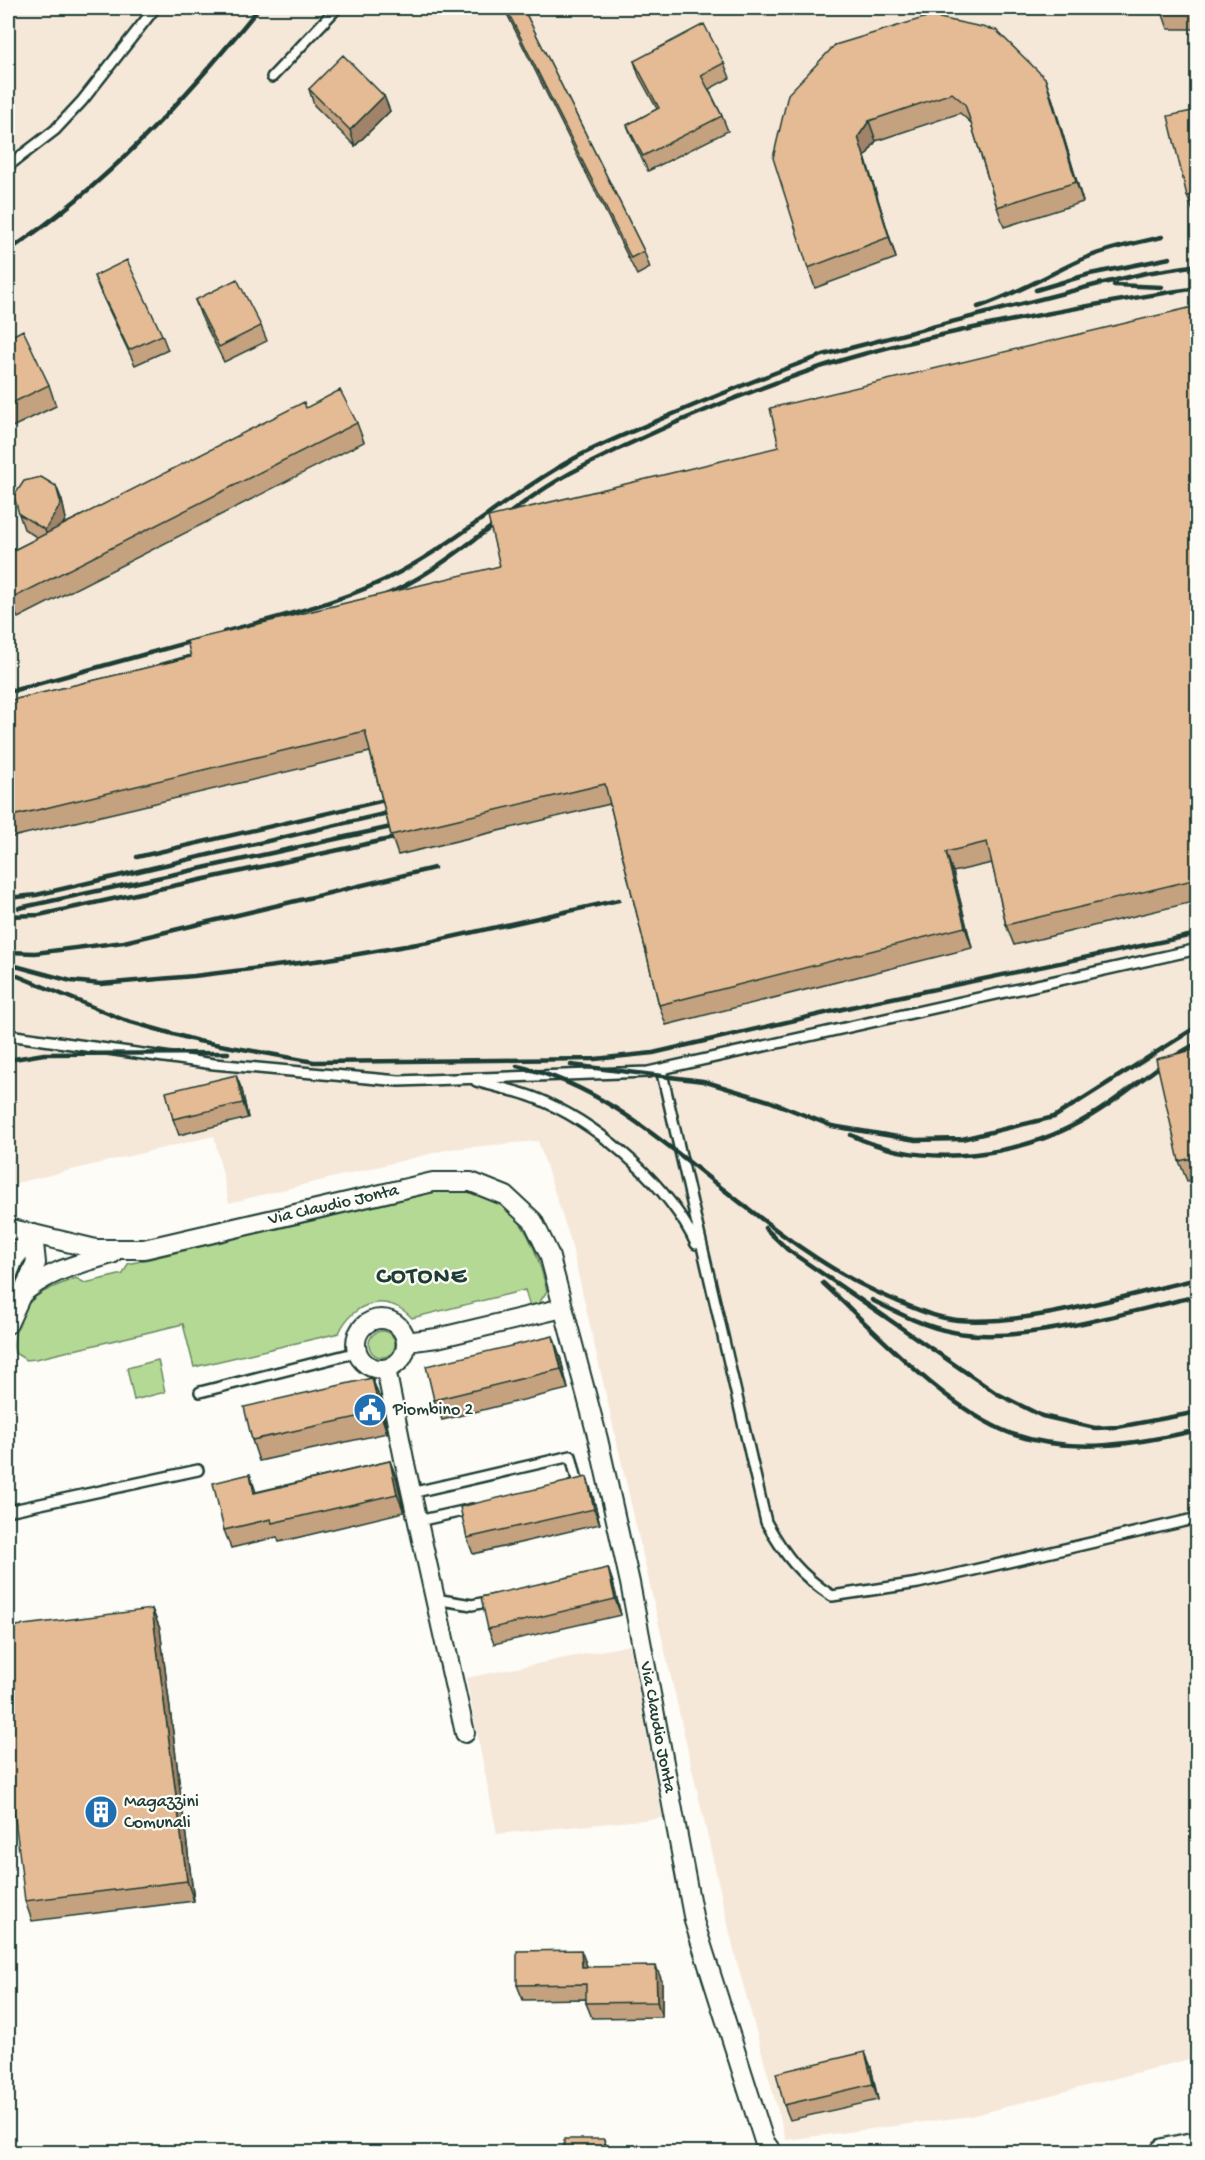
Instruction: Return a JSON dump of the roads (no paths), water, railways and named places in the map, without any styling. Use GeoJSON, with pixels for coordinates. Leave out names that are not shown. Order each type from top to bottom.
{"type":"FeatureCollection","features":[{"type":"Feature","properties":{"kind":"main road"},"geometry":{"type":"LineString","coordinates":[[1164,2152],[1197,2145]]}},
{"type":"Feature","properties":{"kind":"street","name":"Via Claudio Jonta"},"geometry":{"type":"LineString","coordinates":[[8,1228],[96,1249],[123,1251],[144,1249],[433,1182],[471,1182],[506,1196],[533,1221],[549,1254],[598,1439],[630,1583],[683,1873],[694,1921],[766,2149]]}},
{"type":"Feature","properties":{"kind":"street"},"geometry":{"type":"LineString","coordinates":[[8,1274],[14,1258],[33,1234]]}},
{"type":"Feature","properties":{"kind":"street"},"geometry":{"type":"LineString","coordinates":[[8,1324],[36,1263],[33,1234]]}},
{"type":"Feature","properties":{"kind":"street"},"geometry":{"type":"LineString","coordinates":[[21,1295],[35,1282],[52,1273],[123,1251]]}},
{"type":"Feature","properties":{"kind":"street"},"geometry":{"type":"LineString","coordinates":[[406,1342],[437,1338],[563,1308]]}},
{"type":"Feature","properties":{"kind":"street"},"geometry":{"type":"LineString","coordinates":[[381,1319],[398,1326],[406,1342],[401,1359],[386,1369],[369,1366],[358,1352],[358,1334],[364,1326],[381,1319]]}},
{"type":"Feature","properties":{"kind":"street"},"geometry":{"type":"LineString","coordinates":[[386,1369],[399,1465],[411,1493],[418,1521],[465,1733]]}},
{"type":"Feature","properties":{"kind":"lane"},"geometry":{"type":"LineString","coordinates":[[8,166],[55,130],[82,101],[155,8]]}},
{"type":"Feature","properties":{"kind":"lane"},"geometry":{"type":"LineString","coordinates":[[272,77],[337,8]]}},
{"type":"Feature","properties":{"kind":"lane"},"geometry":{"type":"LineString","coordinates":[[8,1035],[214,1064],[399,1081],[648,1072],[1197,949]]}},
{"type":"Feature","properties":{"kind":"lane"},"geometry":{"type":"LineString","coordinates":[[661,1069],[703,1259],[766,1522],[786,1557],[808,1581],[832,1596],[918,1583],[1197,1518]]}},
{"type":"Feature","properties":{"kind":"lane"},"geometry":{"type":"LineString","coordinates":[[468,1079],[546,1102],[593,1129],[651,1180],[689,1229],[703,1259]]}},
{"type":"Feature","properties":{"kind":"lane"},"geometry":{"type":"LineString","coordinates":[[200,1392],[358,1352]]}},
{"type":"Feature","properties":{"kind":"lane"},"geometry":{"type":"LineString","coordinates":[[411,1493],[572,1456],[578,1484],[567,1487]]}},
{"type":"Feature","properties":{"kind":"lane"},"geometry":{"type":"LineString","coordinates":[[8,1511],[198,1470]]}},
{"type":"Feature","properties":{"kind":"lane"},"geometry":{"type":"LineString","coordinates":[[418,1521],[487,1505]]}},
{"type":"Feature","properties":{"kind":"lane"},"geometry":{"type":"LineString","coordinates":[[435,1599],[472,1605],[505,1598]]}},
{"type":"Feature","properties":{"kind":"railway"},"geometry":{"type":"LineString","coordinates":[[8,251],[79,198],[143,139],[259,8]]}},
{"type":"Feature","properties":{"kind":"railway"},"geometry":{"type":"LineString","coordinates":[[978,307],[1014,293],[1094,255],[1162,237]]}},
{"type":"Feature","properties":{"kind":"railway"},"geometry":{"type":"LineString","coordinates":[[1036,290],[1090,274],[1170,258]]}},
{"type":"Feature","properties":{"kind":"railway"},"geometry":{"type":"LineString","coordinates":[[224,632],[358,592],[423,559],[530,485],[575,458],[609,441],[783,370],[823,355],[1099,284],[1146,273],[1198,265]]}},
{"type":"Feature","properties":{"kind":"railway"},"geometry":{"type":"LineString","coordinates":[[1114,285],[1162,287]]}},
{"type":"Feature","properties":{"kind":"railway"},"geometry":{"type":"LineString","coordinates":[[376,599],[430,571],[530,499],[582,467],[691,416],[747,394],[825,365],[915,341],[1063,310],[1198,288]]}},
{"type":"Feature","properties":{"kind":"railway"},"geometry":{"type":"LineString","coordinates":[[8,692],[204,638]]}},
{"type":"Feature","properties":{"kind":"railway"},"geometry":{"type":"LineString","coordinates":[[161,665],[207,652]]}},
{"type":"Feature","properties":{"kind":"railway"},"geometry":{"type":"LineString","coordinates":[[137,857],[385,800]]}},
{"type":"Feature","properties":{"kind":"railway"},"geometry":{"type":"LineString","coordinates":[[8,898],[36,895],[388,813]]}},
{"type":"Feature","properties":{"kind":"railway"},"geometry":{"type":"LineString","coordinates":[[19,908],[391,827]]}},
{"type":"Feature","properties":{"kind":"railway"},"geometry":{"type":"LineString","coordinates":[[8,916],[39,915],[394,838]]}},
{"type":"Feature","properties":{"kind":"railway"},"geometry":{"type":"LineString","coordinates":[[8,952],[35,953],[124,942],[434,868]]}},
{"type":"Feature","properties":{"kind":"railway"},"geometry":{"type":"LineString","coordinates":[[8,964],[71,981],[101,984],[194,976],[323,960],[429,942],[619,900]]}},
{"type":"Feature","properties":{"kind":"railway"},"geometry":{"type":"LineString","coordinates":[[8,972],[124,1020],[198,1041],[314,1062],[595,1059],[653,1053],[873,1002],[1198,934]]}},
{"type":"Feature","properties":{"kind":"railway"},"geometry":{"type":"LineString","coordinates":[[571,1065],[703,1081],[769,1101],[832,1126],[916,1140],[962,1139],[1054,1117],[1198,1026]]}},
{"type":"Feature","properties":{"kind":"railway"},"geometry":{"type":"LineString","coordinates":[[851,1135],[880,1146],[911,1153],[942,1156],[974,1154],[1036,1141],[1092,1115],[1170,1059],[1198,1043]]}},
{"type":"Feature","properties":{"kind":"railway"},"geometry":{"type":"LineString","coordinates":[[8,1060],[44,1054],[228,1053]]}},
{"type":"Feature","properties":{"kind":"railway"},"geometry":{"type":"LineString","coordinates":[[517,1066],[572,1085],[622,1112],[799,1246],[868,1288],[932,1315],[957,1320],[986,1321],[1046,1314],[1198,1279]]}},
{"type":"Feature","properties":{"kind":"railway"},"geometry":{"type":"LineString","coordinates":[[765,1228],[788,1250],[996,1393],[1042,1416],[1095,1428],[1118,1427],[1198,1412]]}},
{"type":"Feature","properties":{"kind":"railway"},"geometry":{"type":"LineString","coordinates":[[823,1283],[937,1388],[962,1407],[1012,1434],[1058,1444],[1082,1446],[1128,1443],[1198,1430]]}},
{"type":"Feature","properties":{"kind":"railway"},"geometry":{"type":"LineString","coordinates":[[872,1300],[932,1327],[980,1335],[1042,1331],[1198,1296]]}},
{"type":"Feature","properties":{"kind":"place","name":"Piombino 2"},"geometry":{"type":"Point","coordinates":[370,1410]}},
{"type":"Feature","properties":{"kind":"place","name":"Magazzini Comunali"},"geometry":{"type":"Point","coordinates":[101,1812]}},
{"type":"Feature","properties":{"kind":"district","name":"COTONE"},"geometry":{"type":"Point","coordinates":[422,1277]}}]}
